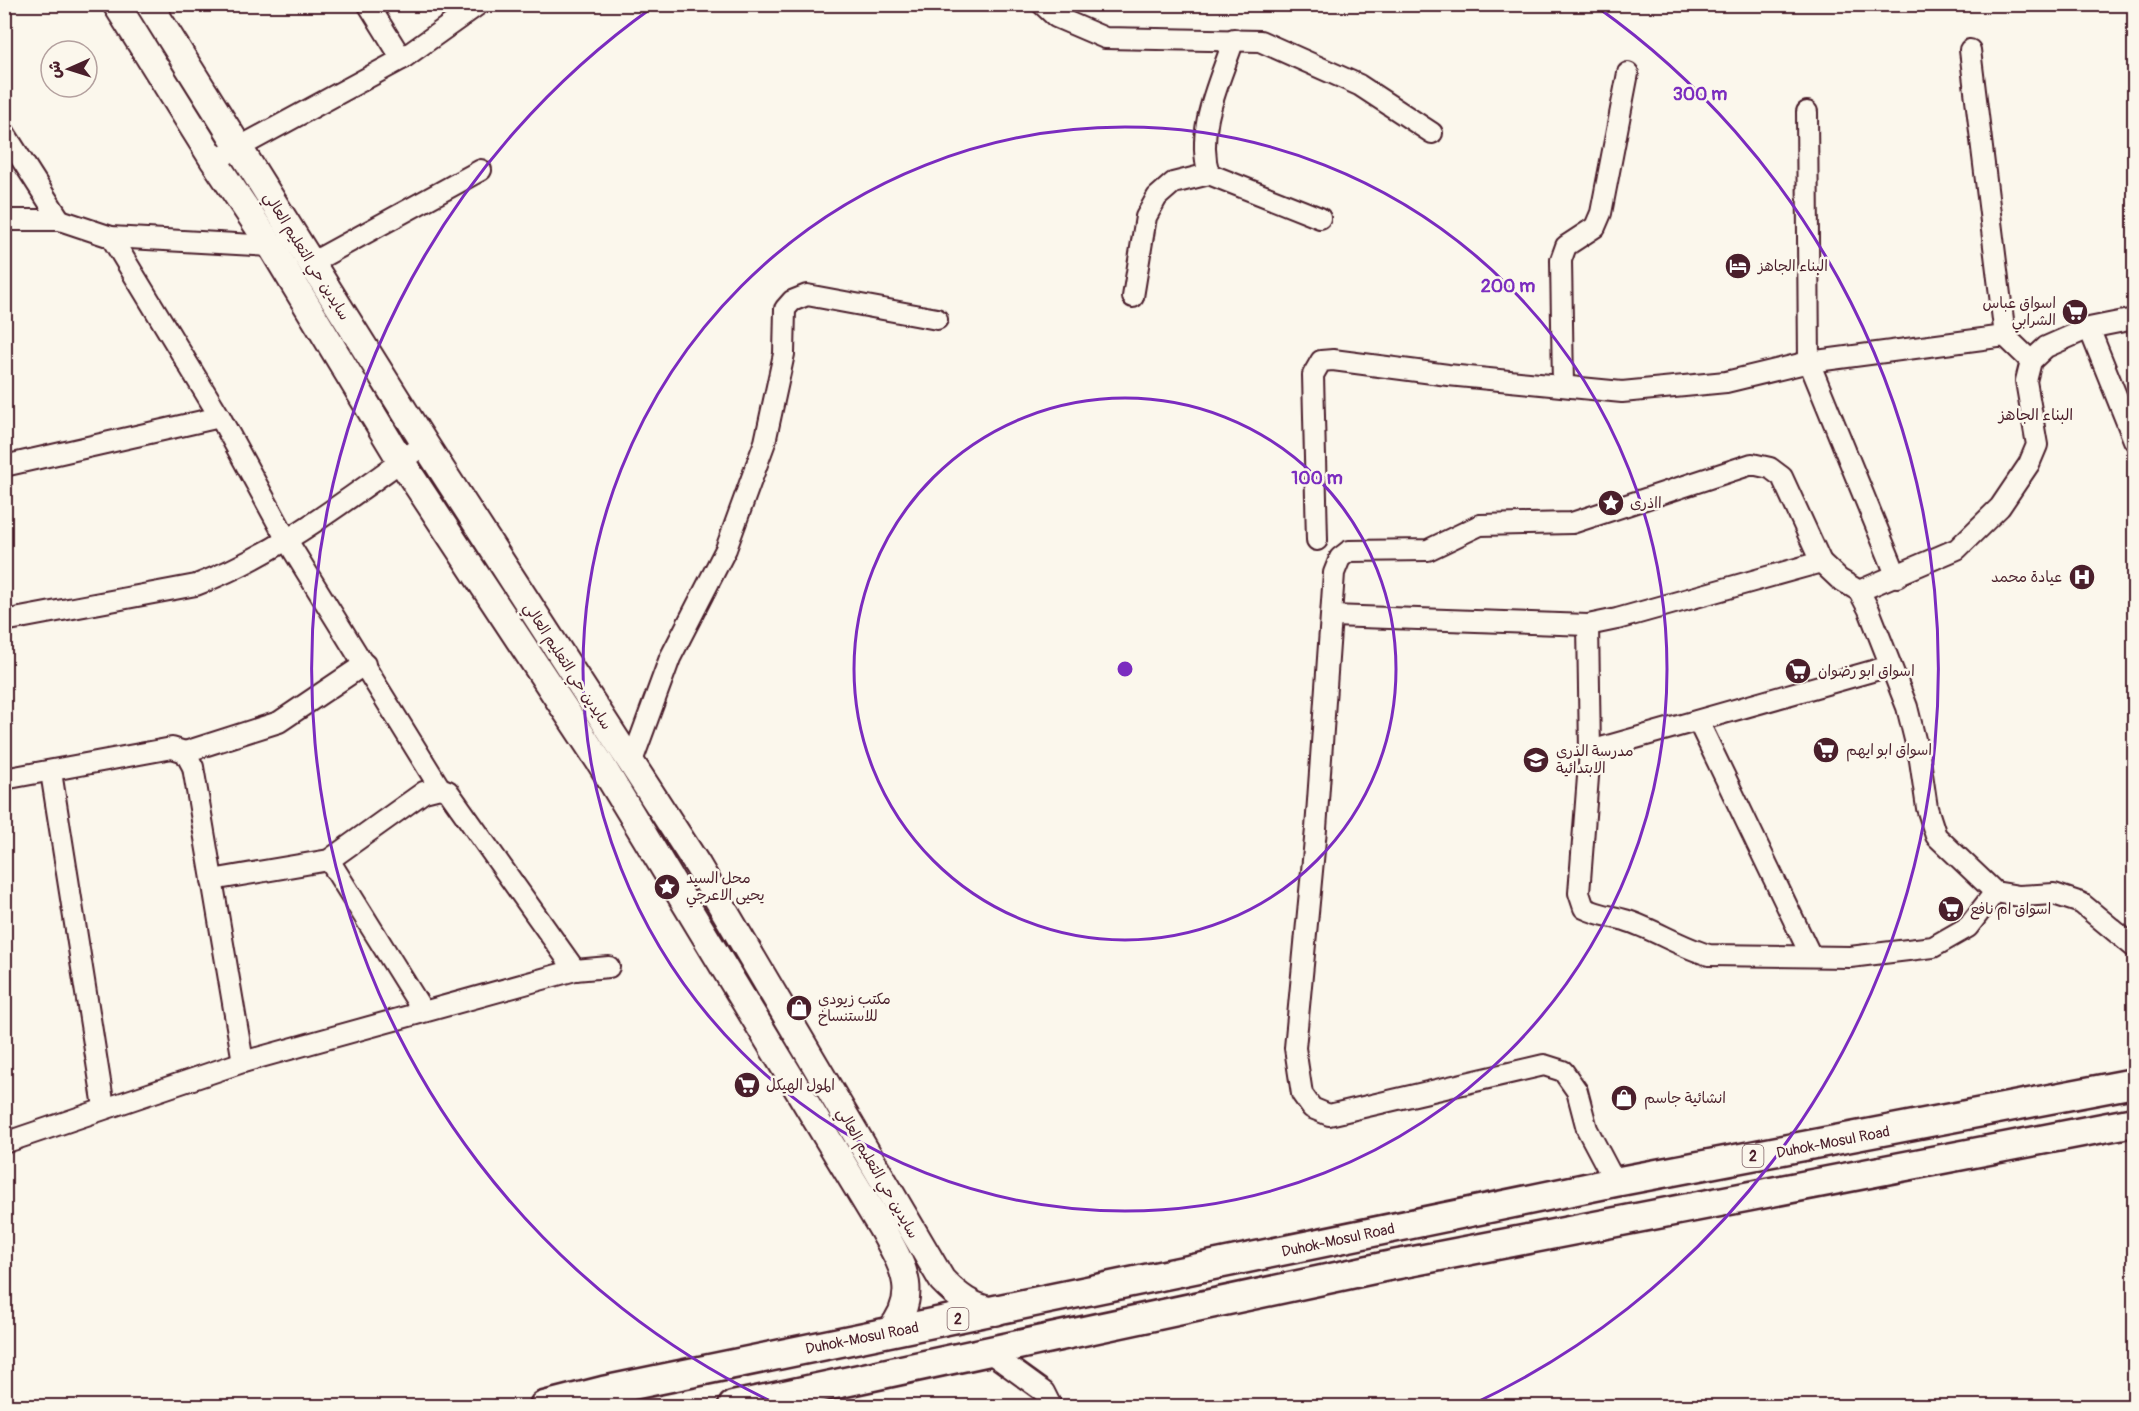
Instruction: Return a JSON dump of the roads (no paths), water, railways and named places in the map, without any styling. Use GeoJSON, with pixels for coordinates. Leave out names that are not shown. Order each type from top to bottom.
{"type":"FeatureCollection","features":[{"type":"Feature","properties":{"kind":"highway","name":"Duhok-Mosul Road"},"geometry":{"type":"LineString","coordinates":[[544,1407],[603,1391],[996,1312],[1615,1182],[2134,1083]]}},
{"type":"Feature","properties":{"kind":"highway"},"geometry":{"type":"LineString","coordinates":[[733,1407],[1383,1267],[2134,1122]]}},
{"type":"Feature","properties":{"kind":"main road","name":"سايدين حي التعليم العالي"},"geometry":{"type":"LineString","coordinates":[[116,4],[214,161],[271,246],[401,461],[601,764],[881,1227],[901,1265],[907,1293],[902,1314],[889,1332]]}},
{"type":"Feature","properties":{"kind":"main road","name":"سايدين حي التعليم العالي"},"geometry":{"type":"LineString","coordinates":[[149,4],[425,444],[710,886],[942,1280],[957,1296],[976,1307],[996,1312]]}},
{"type":"Feature","properties":{"kind":"street"},"geometry":{"type":"LineString","coordinates":[[368,4],[402,59]]}},
{"type":"Feature","properties":{"kind":"street"},"geometry":{"type":"LineString","coordinates":[[214,161],[402,59],[479,4]]}},
{"type":"Feature","properties":{"kind":"street"},"geometry":{"type":"LineString","coordinates":[[1042,4],[1056,17],[1105,38],[1260,41],[1349,80],[1432,133]]}},
{"type":"Feature","properties":{"kind":"street"},"geometry":{"type":"LineString","coordinates":[[1209,174],[1204,143],[1207,122],[1234,39]]}},
{"type":"Feature","properties":{"kind":"street"},"geometry":{"type":"LineString","coordinates":[[1970,50],[2005,336],[2031,361]]}},
{"type":"Feature","properties":{"kind":"street"},"geometry":{"type":"LineString","coordinates":[[1563,386],[1561,260],[1566,246],[1595,227],[1601,213],[1628,73]]}},
{"type":"Feature","properties":{"kind":"street"},"geometry":{"type":"LineString","coordinates":[[1808,112],[1809,362],[1898,577]]}},
{"type":"Feature","properties":{"kind":"street"},"geometry":{"type":"LineString","coordinates":[[4,132],[60,220]]}},
{"type":"Feature","properties":{"kind":"street"},"geometry":{"type":"LineString","coordinates":[[311,263],[481,170]]}},
{"type":"Feature","properties":{"kind":"street"},"geometry":{"type":"LineString","coordinates":[[1133,297],[1146,218],[1157,197],[1173,183],[1209,174],[1320,218]]}},
{"type":"Feature","properties":{"kind":"street"},"geometry":{"type":"LineString","coordinates":[[4,220],[60,220],[111,237],[271,246]]}},
{"type":"Feature","properties":{"kind":"street"},"geometry":{"type":"LineString","coordinates":[[111,237],[220,417],[288,542],[440,788]]}},
{"type":"Feature","properties":{"kind":"street"},"geometry":{"type":"LineString","coordinates":[[631,764],[670,658],[726,549],[765,442],[784,354],[785,309],[792,302],[807,295],[937,319]]}},
{"type":"Feature","properties":{"kind":"street"},"geometry":{"type":"LineString","coordinates":[[1859,591],[1898,577],[1958,549],[2000,507],[2029,464],[2037,445],[2036,428],[2026,381],[2031,361],[2046,347],[2089,328],[2134,320]]}},
{"type":"Feature","properties":{"kind":"street"},"geometry":{"type":"LineString","coordinates":[[2089,328],[2134,440]]}},
{"type":"Feature","properties":{"kind":"street"},"geometry":{"type":"LineString","coordinates":[[1317,540],[1313,375],[1321,361],[1333,360],[1622,392],[1726,382],[1809,362],[2005,336]]}},
{"type":"Feature","properties":{"kind":"street"},"geometry":{"type":"LineString","coordinates":[[4,466],[220,417]]}},
{"type":"Feature","properties":{"kind":"street"},"geometry":{"type":"LineString","coordinates":[[4,621],[196,585],[288,542],[425,444]]}},
{"type":"Feature","properties":{"kind":"street"},"geometry":{"type":"LineString","coordinates":[[1615,1182],[1587,1129],[1577,1091],[1563,1071],[1544,1065],[1329,1115],[1312,1108],[1302,1094],[1295,1048],[1316,829],[1334,573],[1340,558],[1349,551],[1428,550],[1480,525],[1572,523],[1752,464],[1770,468],[1782,477],[1821,562],[1839,579],[1859,591],[1907,707],[1920,759],[1927,808],[1936,836],[1995,892],[2019,896],[2054,894],[2081,903],[2134,947]]}},
{"type":"Feature","properties":{"kind":"street"},"geometry":{"type":"LineString","coordinates":[[1332,616],[1588,625],[1821,562]]}},
{"type":"Feature","properties":{"kind":"street"},"geometry":{"type":"LineString","coordinates":[[1588,625],[1590,751],[1579,893],[1584,908],[1598,915],[1625,920],[1690,950],[1710,955],[1850,957],[1933,947],[1968,927],[1995,892]]}},
{"type":"Feature","properties":{"kind":"street"},"geometry":{"type":"LineString","coordinates":[[4,779],[172,748],[185,752],[279,722],[365,664]]}},
{"type":"Feature","properties":{"kind":"street"},"geometry":{"type":"LineString","coordinates":[[1590,751],[1890,666]]}},
{"type":"Feature","properties":{"kind":"street"},"geometry":{"type":"LineString","coordinates":[[1698,721],[1811,956]]}},
{"type":"Feature","properties":{"kind":"street"},"geometry":{"type":"LineString","coordinates":[[185,752],[193,767],[243,1062]]}},
{"type":"Feature","properties":{"kind":"street"},"geometry":{"type":"LineString","coordinates":[[51,772],[104,1107]]}},
{"type":"Feature","properties":{"kind":"street"},"geometry":{"type":"LineString","coordinates":[[212,880],[329,860],[424,792],[440,788],[448,791],[574,970]]}},
{"type":"Feature","properties":{"kind":"street"},"geometry":{"type":"LineString","coordinates":[[329,860],[423,1011]]}},
{"type":"Feature","properties":{"kind":"street"},"geometry":{"type":"LineString","coordinates":[[4,1143],[104,1107],[243,1062],[574,970],[609,967]]}},
{"type":"Feature","properties":{"kind":"street"},"geometry":{"type":"LineString","coordinates":[[989,1352],[1044,1392],[1051,1407]]}},
{"type":"Feature","properties":{"kind":"place","name":"البناء الجاهز"},"geometry":{"type":"Point","coordinates":[1738,266]}},
{"type":"Feature","properties":{"kind":"place","name":"اسواق عباس الشرابي"},"geometry":{"type":"Point","coordinates":[2075,312]}},
{"type":"Feature","properties":{"kind":"place","name":"ااذرى"},"geometry":{"type":"Point","coordinates":[1611,503]}},
{"type":"Feature","properties":{"kind":"place","name":"عيادة محمد"},"geometry":{"type":"Point","coordinates":[2082,577]}},
{"type":"Feature","properties":{"kind":"place","name":"اسواق ابو رضوان"},"geometry":{"type":"Point","coordinates":[1798,671]}},
{"type":"Feature","properties":{"kind":"place","name":"اسواق ابو ايهم"},"geometry":{"type":"Point","coordinates":[1826,750]}},
{"type":"Feature","properties":{"kind":"place","name":"مدرسة الذرى الابتدائية"},"geometry":{"type":"Point","coordinates":[1536,760]}},
{"type":"Feature","properties":{"kind":"place","name":"محل السيد يحيى الاعرجي"},"geometry":{"type":"Point","coordinates":[667,887]}},
{"type":"Feature","properties":{"kind":"place","name":"اسواق ام نافع"},"geometry":{"type":"Point","coordinates":[1951,909]}},
{"type":"Feature","properties":{"kind":"place","name":"مكتب زيودي للاستنساخ"},"geometry":{"type":"Point","coordinates":[799,1008]}},
{"type":"Feature","properties":{"kind":"place","name":"المول الهيكل"},"geometry":{"type":"Point","coordinates":[747,1085]}},
{"type":"Feature","properties":{"kind":"place","name":"انشائية جاسم"},"geometry":{"type":"Point","coordinates":[1624,1098]}},
{"type":"Feature","properties":{"kind":"district","name":"البناء الجاهز"},"geometry":{"type":"Point","coordinates":[2036,414]}}]}
